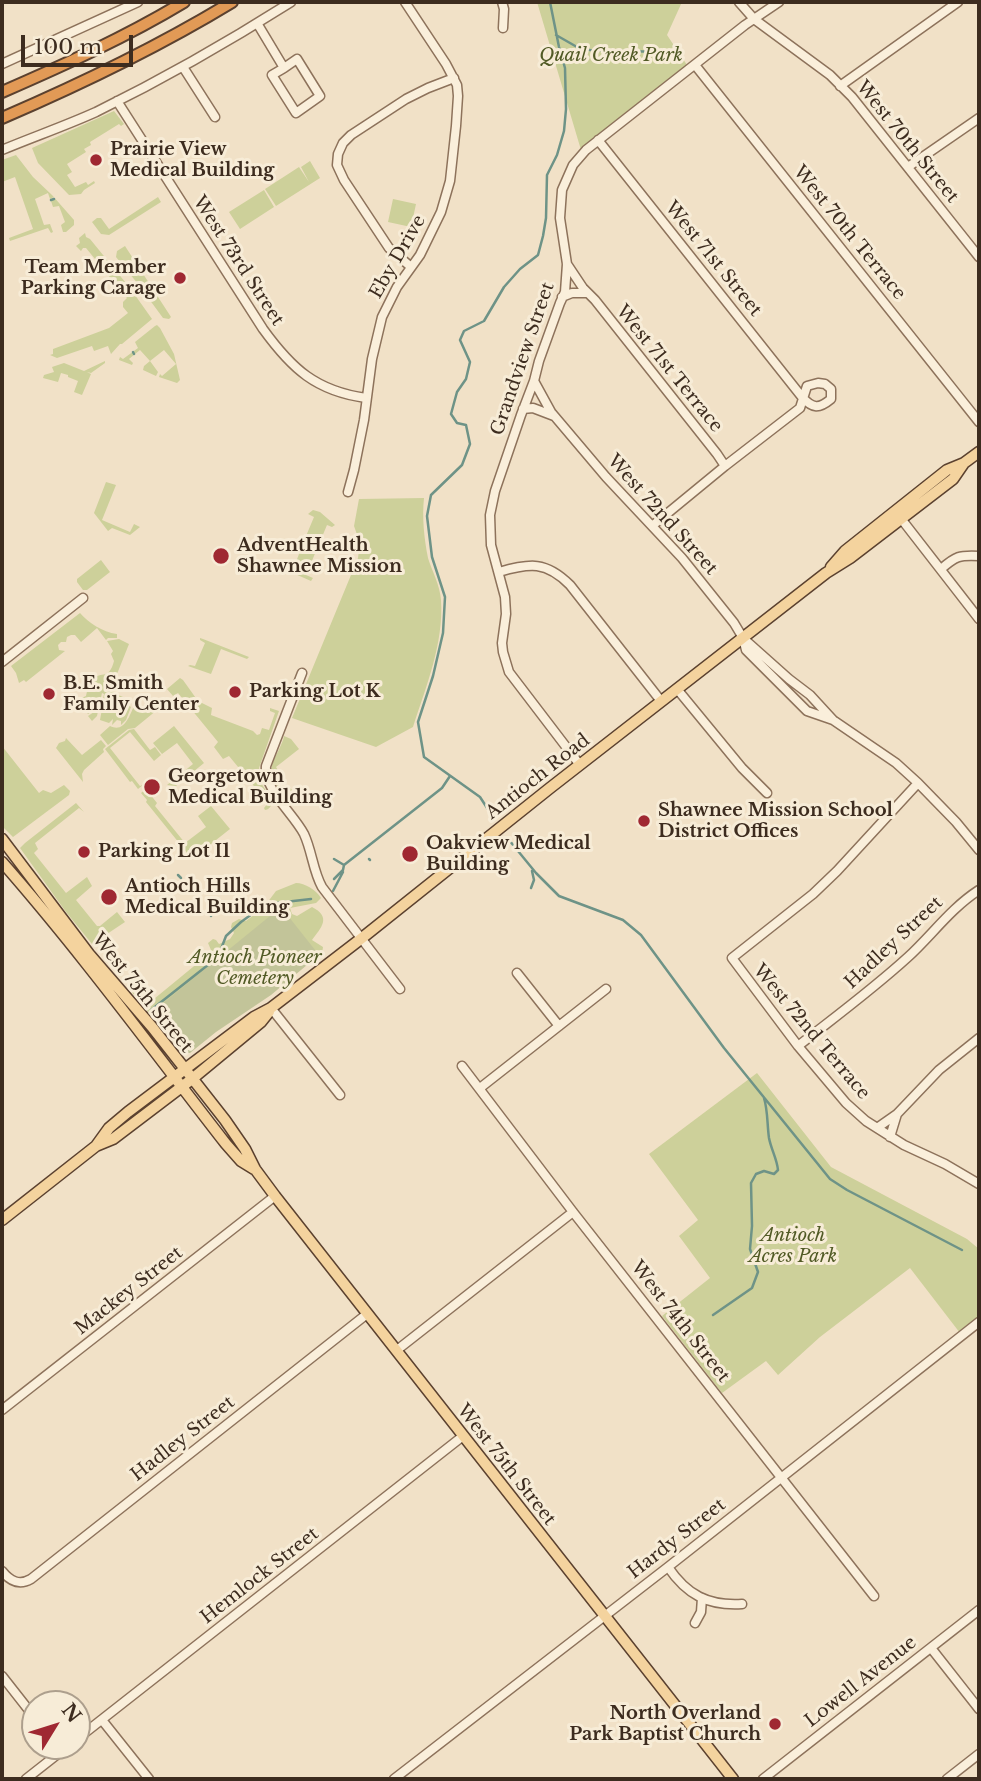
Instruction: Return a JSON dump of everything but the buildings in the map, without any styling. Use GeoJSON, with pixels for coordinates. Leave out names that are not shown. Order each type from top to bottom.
{"type":"FeatureCollection","features":[{"type":"Feature","properties":{"kind":"highway"},"geometry":{"type":"LineString","coordinates":[[2,92],[109,43],[184,2]]}},
{"type":"Feature","properties":{"kind":"highway"},"geometry":{"type":"LineString","coordinates":[[2,118],[176,36],[232,2]]}},
{"type":"Feature","properties":{"kind":"main road","name":"Antioch Road"},"geometry":{"type":"LineString","coordinates":[[96,1146],[109,1128],[362,938],[826,572],[845,551],[898,515],[947,470],[964,463],[979,452]]}},
{"type":"Feature","properties":{"kind":"main road","name":"West 75th Street"},"geometry":{"type":"LineString","coordinates":[[2,839],[73,933],[185,1069],[245,1149],[254,1170],[733,1779]]}},
{"type":"Feature","properties":{"kind":"main road","name":"West 75th Street"},"geometry":{"type":"LineString","coordinates":[[2,862],[70,943],[233,1153],[254,1170]]}},
{"type":"Feature","properties":{"kind":"main road","name":"Antioch Road"},"geometry":{"type":"LineString","coordinates":[[2,1220],[96,1146],[113,1139],[192,1079],[261,1022],[271,1008]]}},
{"type":"Feature","properties":{"kind":"street"},"geometry":{"type":"LineString","coordinates":[[2,64],[138,2]]}},
{"type":"Feature","properties":{"kind":"street"},"geometry":{"type":"LineString","coordinates":[[2,150],[117,101],[183,67],[291,2]]}},
{"type":"Feature","properties":{"kind":"street","name":"Eby Drive"},"geometry":{"type":"LineString","coordinates":[[348,492],[355,470],[372,359],[382,317],[397,287],[420,255],[441,212],[450,181],[457,85],[405,2]]}},
{"type":"Feature","properties":{"kind":"street"},"geometry":{"type":"LineString","coordinates":[[502,2],[503,28]]}},
{"type":"Feature","properties":{"kind":"street","name":"West 70th Street"},"geometry":{"type":"LineString","coordinates":[[738,2],[754,19],[830,75],[862,107],[908,167],[976,246],[979,257]]}},
{"type":"Feature","properties":{"kind":"street","name":"Grandview Street"},"geometry":{"type":"LineString","coordinates":[[580,765],[509,672],[502,643],[506,614],[505,597],[491,545],[489,515],[566,282],[567,264],[561,218],[562,190],[573,165],[586,150],[779,2]]}},
{"type":"Feature","properties":{"kind":"street"},"geometry":{"type":"LineString","coordinates":[[840,86],[958,2]]}},
{"type":"Feature","properties":{"kind":"street"},"geometry":{"type":"LineString","coordinates":[[257,23],[284,68]]}},
{"type":"Feature","properties":{"kind":"street"},"geometry":{"type":"LineString","coordinates":[[297,59],[320,96],[296,113],[272,75],[284,68],[297,59]]}},
{"type":"Feature","properties":{"kind":"street","name":"West 70th Terrace"},"geometry":{"type":"LineString","coordinates":[[695,65],[979,422]]}},
{"type":"Feature","properties":{"kind":"street"},"geometry":{"type":"LineString","coordinates":[[183,67],[215,117]]}},
{"type":"Feature","properties":{"kind":"street"},"geometry":{"type":"LineString","coordinates":[[411,267],[389,248],[344,180],[337,165],[338,154],[351,135],[406,99],[454,78]]}},
{"type":"Feature","properties":{"kind":"street","name":"West 73rd Street"},"geometry":{"type":"LineString","coordinates":[[117,101],[248,307],[286,359],[303,374],[334,390],[366,398]]}},
{"type":"Feature","properties":{"kind":"street"},"geometry":{"type":"LineString","coordinates":[[908,167],[979,118]]}},
{"type":"Feature","properties":{"kind":"street","name":"West 71st Street"},"geometry":{"type":"LineString","coordinates":[[598,140],[803,397],[800,408],[725,466]]}},
{"type":"Feature","properties":{"kind":"street","name":"West 71st Terrace"},"geometry":{"type":"LineString","coordinates":[[567,264],[587,293],[725,466]]}},
{"type":"Feature","properties":{"kind":"street"},"geometry":{"type":"LineString","coordinates":[[562,297],[572,293],[587,293]]}},
{"type":"Feature","properties":{"kind":"street","name":"West 72nd Street"},"geometry":{"type":"LineString","coordinates":[[534,381],[547,407],[606,477],[691,569],[734,623],[743,638],[746,650],[807,711],[833,720]]}},
{"type":"Feature","properties":{"kind":"street"},"geometry":{"type":"LineString","coordinates":[[523,409],[533,408],[555,416]]}},
{"type":"Feature","properties":{"kind":"street"},"geometry":{"type":"LineString","coordinates":[[652,526],[725,466]]}},
{"type":"Feature","properties":{"kind":"street"},"geometry":{"type":"LineString","coordinates":[[898,515],[979,619]]}},
{"type":"Feature","properties":{"kind":"street"},"geometry":{"type":"LineString","coordinates":[[941,569],[954,558],[979,556]]}},
{"type":"Feature","properties":{"kind":"street"},"geometry":{"type":"LineString","coordinates":[[499,572],[534,565],[559,575],[570,585],[661,701]]}},
{"type":"Feature","properties":{"kind":"street"},"geometry":{"type":"LineString","coordinates":[[2,662],[83,598]]}},
{"type":"Feature","properties":{"kind":"street","name":"West 72nd Street"},"geometry":{"type":"LineString","coordinates":[[743,638],[810,695],[833,720],[896,764],[918,783],[979,850]]}},
{"type":"Feature","properties":{"kind":"street"},"geometry":{"type":"LineString","coordinates":[[302,673],[266,766],[266,778],[303,833],[318,880],[400,989]]}},
{"type":"Feature","properties":{"kind":"street"},"geometry":{"type":"LineString","coordinates":[[677,689],[766,793]]}},
{"type":"Feature","properties":{"kind":"street","name":"West 72nd Terrace"},"geometry":{"type":"LineString","coordinates":[[918,783],[813,894],[732,958],[798,1046],[846,1102],[890,1137],[979,1184]]}},
{"type":"Feature","properties":{"kind":"street","name":"Hadley Street"},"geometry":{"type":"LineString","coordinates":[[798,1046],[892,972],[956,907],[979,890]]}},
{"type":"Feature","properties":{"kind":"street"},"geometry":{"type":"LineString","coordinates":[[517,972],[559,1026]]}},
{"type":"Feature","properties":{"kind":"street"},"geometry":{"type":"LineString","coordinates":[[480,1088],[607,989]]}},
{"type":"Feature","properties":{"kind":"street"},"geometry":{"type":"LineString","coordinates":[[271,1008],[340,1095]]}},
{"type":"Feature","properties":{"kind":"street"},"geometry":{"type":"LineString","coordinates":[[877,1128],[897,1114],[939,1070],[979,1038]]}},
{"type":"Feature","properties":{"kind":"street","name":"West 74th Street"},"geometry":{"type":"LineString","coordinates":[[462,1066],[874,1596]]}},
{"type":"Feature","properties":{"kind":"street"},"geometry":{"type":"LineString","coordinates":[[890,1137],[897,1114]]}},
{"type":"Feature","properties":{"kind":"street","name":"Mackey Street"},"geometry":{"type":"LineString","coordinates":[[2,1410],[275,1196]]}},
{"type":"Feature","properties":{"kind":"street"},"geometry":{"type":"LineString","coordinates":[[397,1350],[573,1212]]}},
{"type":"Feature","properties":{"kind":"street","name":"Hadley Street"},"geometry":{"type":"LineString","coordinates":[[2,1571],[16,1583],[25,1583],[31,1579],[367,1314]]}},
{"type":"Feature","properties":{"kind":"street","name":"Hardy Street"},"geometry":{"type":"LineString","coordinates":[[394,1779],[979,1322]]}},
{"type":"Feature","properties":{"kind":"street","name":"Hemlock Street"},"geometry":{"type":"LineString","coordinates":[[91,1728],[463,1436]]}},
{"type":"Feature","properties":{"kind":"street"},"geometry":{"type":"LineString","coordinates":[[668,1567],[686,1588],[702,1598],[715,1604],[742,1604]]}},
{"type":"Feature","properties":{"kind":"street"},"geometry":{"type":"LineString","coordinates":[[695,1623],[701,1612],[702,1598]]}},
{"type":"Feature","properties":{"kind":"street","name":"Lowell Avenue"},"geometry":{"type":"LineString","coordinates":[[763,1779],[979,1610]]}},
{"type":"Feature","properties":{"kind":"street"},"geometry":{"type":"LineString","coordinates":[[931,1648],[979,1709]]}},
{"type":"Feature","properties":{"kind":"street"},"geometry":{"type":"LineString","coordinates":[[2,1676],[21,1700]]}},
{"type":"Feature","properties":{"kind":"street"},"geometry":{"type":"LineString","coordinates":[[102,1720],[149,1779]]}},
{"type":"Feature","properties":{"kind":"street"},"geometry":{"type":"LineString","coordinates":[[947,1779],[979,1754]]}},
{"type":"Feature","properties":{"kind":"street"},"geometry":{"type":"LineString","coordinates":[[26,1779],[48,1760]]}},
{"type":"Feature","properties":{"kind":"green space","name":"Quail Creek Park"},"geometry":{"type":"Polygon","coordinates":[[[537,2],[682,2],[667,35],[687,65],[581,150],[537,2]]]}},
{"type":"Feature","properties":{"kind":"green space"},"geometry":{"type":"Polygon","coordinates":[[[114,111],[124,124],[119,124],[90,142],[91,145],[84,149],[86,152],[67,164],[72,172],[67,175],[75,187],[86,182],[88,185],[94,181],[95,183],[81,194],[69,195],[38,163],[32,148],[114,111]]]}},
{"type":"Feature","properties":{"kind":"green space"},"geometry":{"type":"Polygon","coordinates":[[[16,155],[33,177],[54,197],[50,199],[48,193],[35,199],[44,225],[50,224],[53,232],[48,228],[10,241],[9,238],[33,229],[15,177],[2,182],[2,160],[16,155]]]}},
{"type":"Feature","properties":{"kind":"green space"},"geometry":{"type":"Polygon","coordinates":[[[310,161],[320,178],[276,206],[265,189],[299,167],[309,182],[301,167],[310,161]]]}},
{"type":"Feature","properties":{"kind":"green space"},"geometry":{"type":"Polygon","coordinates":[[[264,190],[274,207],[240,229],[229,212],[264,190]]]}},
{"type":"Feature","properties":{"kind":"green space"},"geometry":{"type":"Polygon","coordinates":[[[158,197],[161,202],[109,235],[101,234],[92,222],[101,218],[109,229],[158,197]]]}},
{"type":"Feature","properties":{"kind":"green space"},"geometry":{"type":"Polygon","coordinates":[[[55,199],[74,220],[74,225],[66,232],[63,232],[61,225],[65,222],[59,206],[53,207],[51,201],[55,199]]]}},
{"type":"Feature","properties":{"kind":"green space"},"geometry":{"type":"Polygon","coordinates":[[[393,199],[416,204],[411,227],[388,222],[393,199]]]}},
{"type":"Feature","properties":{"kind":"green space"},"geometry":{"type":"Polygon","coordinates":[[[85,233],[152,319],[111,354],[108,346],[94,351],[92,346],[57,358],[50,355],[53,354],[53,349],[109,328],[128,313],[123,307],[127,298],[86,248],[81,251],[76,246],[85,233]]]}},
{"type":"Feature","properties":{"kind":"green space"},"geometry":{"type":"Polygon","coordinates":[[[125,246],[171,317],[169,319],[163,318],[116,257],[117,251],[125,246]]]}},
{"type":"Feature","properties":{"kind":"green space"},"geometry":{"type":"Polygon","coordinates":[[[157,325],[174,354],[180,380],[177,383],[159,377],[176,364],[164,350],[150,361],[140,350],[129,359],[132,365],[119,360],[138,348],[135,342],[157,325]]]}},
{"type":"Feature","properties":{"kind":"green space"},"geometry":{"type":"Polygon","coordinates":[[[105,361],[91,373],[87,372],[91,374],[82,395],[74,392],[78,381],[68,375],[61,373],[58,382],[43,378],[44,375],[54,372],[52,367],[64,363],[84,371],[105,361]]]}},
{"type":"Feature","properties":{"kind":"green space"},"geometry":{"type":"Polygon","coordinates":[[[150,361],[158,372],[156,376],[143,370],[150,361]]]}},
{"type":"Feature","properties":{"kind":"green space"},"geometry":{"type":"Polygon","coordinates":[[[106,482],[116,485],[102,520],[130,532],[134,524],[140,527],[130,535],[112,528],[108,531],[94,513],[106,482]]]}},
{"type":"Feature","properties":{"kind":"green space"},"geometry":{"type":"Polygon","coordinates":[[[424,498],[425,543],[438,584],[441,616],[433,665],[413,727],[376,747],[292,718],[358,558],[360,543],[354,526],[359,499],[424,498]]]}},
{"type":"Feature","properties":{"kind":"green space"},"geometry":{"type":"Polygon","coordinates":[[[313,510],[320,512],[335,525],[327,525],[306,575],[313,578],[311,581],[286,570],[293,570],[299,554],[293,550],[295,546],[301,548],[314,517],[308,514],[313,510]]]}},
{"type":"Feature","properties":{"kind":"green space"},"geometry":{"type":"Polygon","coordinates":[[[101,560],[110,572],[87,590],[83,590],[77,579],[101,560]]]}},
{"type":"Feature","properties":{"kind":"green space"},"geometry":{"type":"Polygon","coordinates":[[[80,613],[96,626],[117,634],[117,638],[106,640],[97,628],[81,642],[75,635],[71,635],[66,642],[58,645],[59,650],[65,651],[26,682],[24,680],[19,683],[11,666],[80,613]]]}},
{"type":"Feature","properties":{"kind":"green space"},"geometry":{"type":"Polygon","coordinates":[[[200,638],[249,657],[247,659],[221,649],[211,674],[188,666],[195,666],[205,643],[200,638]]]}},
{"type":"Feature","properties":{"kind":"green space"},"geometry":{"type":"Polygon","coordinates":[[[119,639],[129,644],[113,684],[119,687],[117,691],[104,687],[130,700],[128,705],[131,707],[121,725],[121,721],[117,720],[112,725],[113,719],[109,723],[100,720],[103,703],[107,702],[102,693],[97,716],[92,721],[88,716],[94,712],[88,714],[77,700],[86,696],[92,679],[110,671],[114,661],[111,654],[113,651],[107,641],[119,639]]]}},
{"type":"Feature","properties":{"kind":"green space"},"geometry":{"type":"Polygon","coordinates":[[[180,678],[198,701],[212,708],[211,715],[257,735],[262,728],[269,730],[275,713],[270,711],[270,708],[279,711],[259,768],[261,783],[273,801],[268,809],[264,808],[268,803],[229,756],[223,759],[214,747],[218,742],[178,693],[173,696],[167,689],[180,678]]]}},
{"type":"Feature","properties":{"kind":"green space"},"geometry":{"type":"Polygon","coordinates":[[[147,702],[157,710],[108,745],[100,735],[110,726],[122,726],[134,706],[143,710],[147,702]]]}},
{"type":"Feature","properties":{"kind":"green space"},"geometry":{"type":"Polygon","coordinates":[[[174,726],[204,763],[176,786],[167,785],[193,764],[177,743],[162,754],[153,743],[174,726]]]}},
{"type":"Feature","properties":{"kind":"green space"},"geometry":{"type":"Polygon","coordinates":[[[134,729],[150,750],[155,747],[161,755],[154,761],[130,732],[110,748],[140,786],[143,785],[138,789],[105,749],[134,729]]]}},
{"type":"Feature","properties":{"kind":"green space"},"geometry":{"type":"Polygon","coordinates":[[[284,736],[291,739],[299,749],[276,767],[279,772],[274,777],[285,791],[290,788],[292,790],[286,795],[275,783],[271,770],[284,736]]]}},
{"type":"Feature","properties":{"kind":"green space"},"geometry":{"type":"Polygon","coordinates":[[[66,738],[82,755],[101,740],[106,746],[104,752],[84,770],[83,782],[56,748],[66,738]]]}},
{"type":"Feature","properties":{"kind":"green space"},"geometry":{"type":"Polygon","coordinates":[[[2,746],[39,793],[43,790],[51,793],[64,785],[70,791],[69,795],[13,837],[2,826],[2,746]]]}},
{"type":"Feature","properties":{"kind":"green space"},"geometry":{"type":"Polygon","coordinates":[[[146,789],[157,803],[155,806],[185,843],[206,827],[198,816],[211,806],[230,829],[192,859],[146,802],[141,793],[146,789]]]}},
{"type":"Feature","properties":{"kind":"green space"},"geometry":{"type":"Polygon","coordinates":[[[76,803],[84,812],[79,808],[35,843],[38,849],[34,853],[66,893],[87,877],[92,886],[76,900],[97,926],[117,912],[125,922],[92,944],[20,848],[76,803]]]}},
{"type":"Feature","properties":{"kind":"green space"},"geometry":{"type":"Polygon","coordinates":[[[296,883],[310,888],[321,898],[316,903],[290,908],[292,914],[297,916],[312,907],[322,915],[323,923],[312,940],[323,947],[319,957],[152,1017],[131,991],[141,987],[154,999],[210,953],[208,943],[213,939],[219,944],[230,939],[234,933],[232,923],[239,919],[246,921],[264,907],[276,891],[296,883]]]}},
{"type":"Feature","properties":{"kind":"green space","name":"Antioch Pioneer Cemetery"},"geometry":{"type":"Polygon","coordinates":[[[281,907],[319,955],[271,995],[190,1053],[180,1051],[151,1013],[281,907]]]}},
{"type":"Feature","properties":{"kind":"green space","name":"Antioch Acres Park"},"geometry":{"type":"Polygon","coordinates":[[[757,1073],[831,1167],[967,1239],[979,1249],[979,1318],[960,1333],[910,1268],[820,1337],[778,1375],[766,1361],[722,1393],[662,1316],[710,1278],[679,1236],[698,1220],[649,1154],[757,1073]]]}},
{"type":"Feature","properties":{"kind":"waterway"},"geometry":{"type":"LineString","coordinates":[[491,814],[480,797],[424,757],[418,722],[443,633],[445,597],[432,557],[427,516],[431,495],[462,465],[470,444],[466,425],[457,423],[451,414],[470,362],[460,340],[464,331],[484,321],[504,287],[520,269],[538,255],[543,236],[547,175],[557,155],[564,131],[566,109],[565,68],[550,2]]}},
{"type":"Feature","properties":{"kind":"waterway"},"geometry":{"type":"LineString","coordinates":[[556,35],[577,47],[590,50],[661,52]]}},
{"type":"Feature","properties":{"kind":"waterway"},"geometry":{"type":"LineString","coordinates":[[148,702],[157,709]]}},
{"type":"Feature","properties":{"kind":"waterway"},"geometry":{"type":"LineString","coordinates":[[334,879],[344,865],[442,788],[450,776]]}},
{"type":"Feature","properties":{"kind":"waterway"},"geometry":{"type":"LineString","coordinates":[[509,840],[559,896],[623,920],[641,935],[724,1048],[830,1179],[962,1250]]}},
{"type":"Feature","properties":{"kind":"waterway"},"geometry":{"type":"LineString","coordinates":[[334,859],[344,865]]}},
{"type":"Feature","properties":{"kind":"waterway"},"geometry":{"type":"LineString","coordinates":[[531,888],[534,880],[532,871]]}},
{"type":"Feature","properties":{"kind":"waterway"},"geometry":{"type":"LineString","coordinates":[[333,891],[343,872]]}},
{"type":"Feature","properties":{"kind":"waterway"},"geometry":{"type":"LineString","coordinates":[[178,875],[181,878]]}},
{"type":"Feature","properties":{"kind":"waterway"},"geometry":{"type":"LineString","coordinates":[[276,903],[311,899]]}},
{"type":"Feature","properties":{"kind":"waterway"},"geometry":{"type":"LineString","coordinates":[[151,1010],[218,957],[226,936],[241,922],[268,908]]}},
{"type":"Feature","properties":{"kind":"waterway"},"geometry":{"type":"LineString","coordinates":[[713,1315],[752,1288],[758,1272],[750,1249],[751,1183],[756,1174],[764,1171],[774,1174],[778,1170],[769,1138],[764,1098]]}},
{"type":"Feature","properties":{"kind":"place","name":"Prairie View Medical Building"},"geometry":{"type":"Point","coordinates":[96,160]}},
{"type":"Feature","properties":{"kind":"place","name":"Team Member Parking Carage"},"geometry":{"type":"Point","coordinates":[180,278]}},
{"type":"Feature","properties":{"kind":"place","name":"AdventHealth Shawnee Mission"},"geometry":{"type":"Point","coordinates":[221,556]}},
{"type":"Feature","properties":{"kind":"place","name":"Parking Lot K"},"geometry":{"type":"Point","coordinates":[235,692]}},
{"type":"Feature","properties":{"kind":"place","name":"B.E. Smith Family Center"},"geometry":{"type":"Point","coordinates":[49,694]}},
{"type":"Feature","properties":{"kind":"place","name":"Georgetown Medical Building"},"geometry":{"type":"Point","coordinates":[152,787]}},
{"type":"Feature","properties":{"kind":"place","name":"Shawnee Mission School District Offices"},"geometry":{"type":"Point","coordinates":[644,821]}},
{"type":"Feature","properties":{"kind":"place","name":"Parking Lot I1"},"geometry":{"type":"Point","coordinates":[84,852]}},
{"type":"Feature","properties":{"kind":"place","name":"Oakview Medical Building"},"geometry":{"type":"Point","coordinates":[410,854]}},
{"type":"Feature","properties":{"kind":"place","name":"Antioch Hills Medical Building"},"geometry":{"type":"Point","coordinates":[109,897]}},
{"type":"Feature","properties":{"kind":"place","name":"North Overland Park Baptist Church"},"geometry":{"type":"Point","coordinates":[775,1724]}}]}
